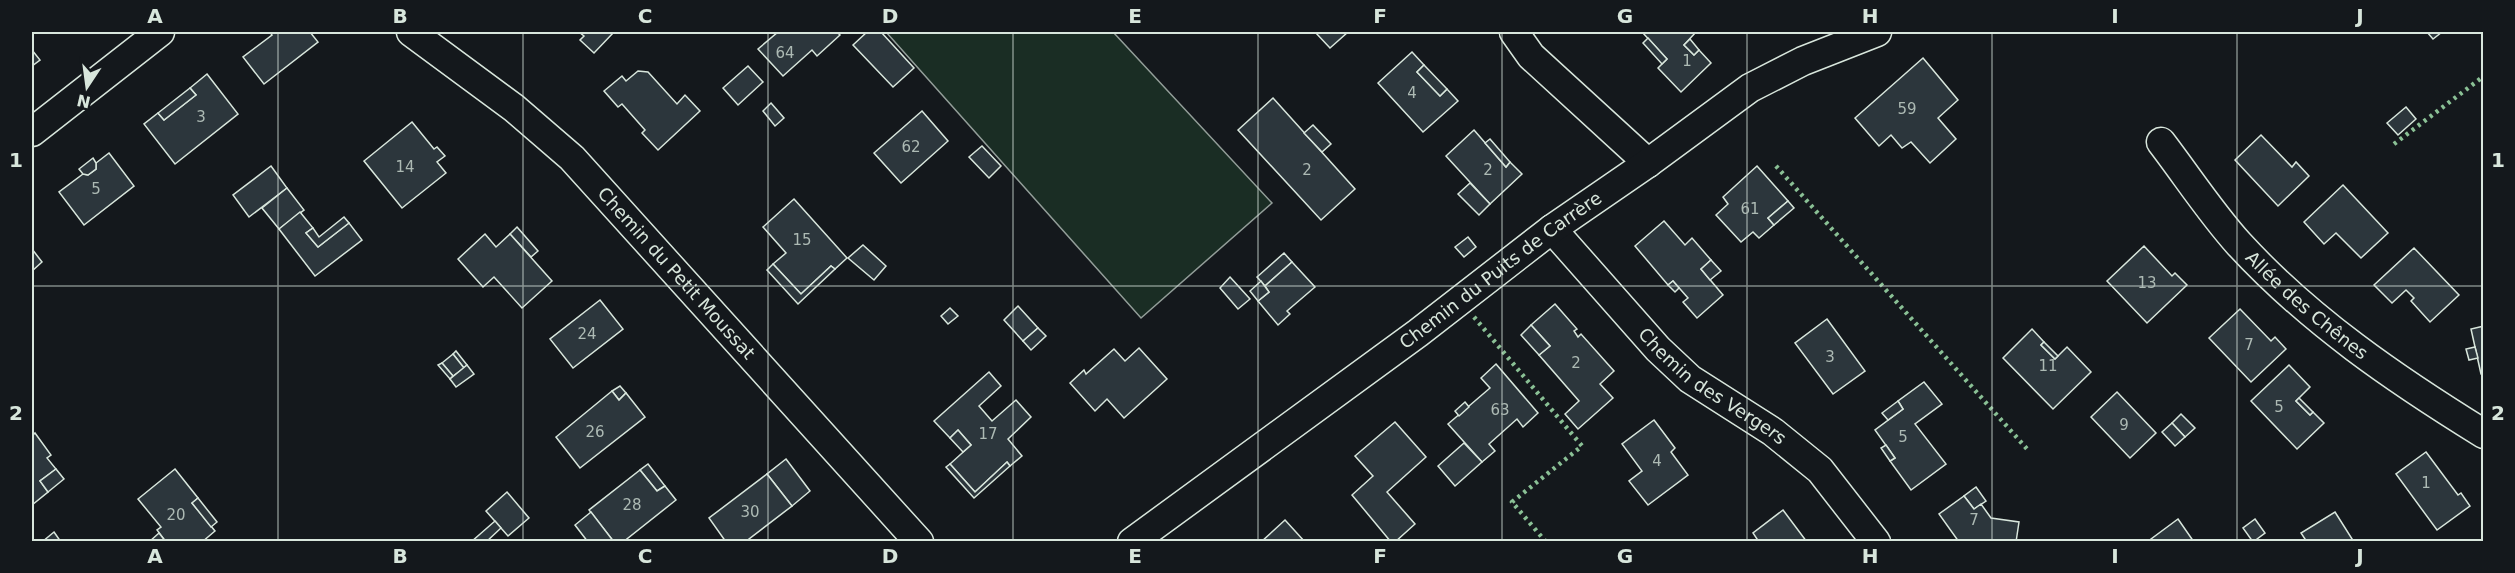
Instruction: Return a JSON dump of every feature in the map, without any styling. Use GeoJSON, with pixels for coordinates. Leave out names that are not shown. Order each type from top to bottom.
{"type":"FeatureCollection","features":[{"type":"Feature","properties":{"kind":"street"},"geometry":{"type":"LineString","coordinates":[[32,132],[160,32]]}},
{"type":"Feature","properties":{"kind":"street","name":"Chemin du Petit Moussat"},"geometry":{"type":"LineString","coordinates":[[411,32],[514,108],[572,158],[918,542]]}},
{"type":"Feature","properties":{"kind":"street"},"geometry":{"type":"LineString","coordinates":[[1514,32],[1531,56],[1648,163]]}},
{"type":"Feature","properties":{"kind":"street","name":"Chemin du Puits de Carrère"},"geometry":{"type":"LineString","coordinates":[[1137,540],[1418,333],[1552,229],[1648,163],[1750,88],[1803,61],[1877,32]]}},
{"type":"Feature","properties":{"kind":"street","name":"Allée des Chênes"},"geometry":{"type":"LineString","coordinates":[[2161,142],[2239,243],[2309,313],[2402,383],[2484,434]]}},
{"type":"Feature","properties":{"kind":"street","name":"Chemin des Vergers"},"geometry":{"type":"LineString","coordinates":[[1552,229],[1658,349],[1690,379],[1773,432],[1820,470],[1876,542]]}},
{"type":"Feature","properties":{"kind":"green space"},"geometry":{"type":"Polygon","coordinates":[[[886,32],[1113,32],[1272,203],[1141,318],[886,32]]]}},
{"type":"Feature","properties":{"kind":"building"},"geometry":{"type":"Polygon","coordinates":[[[270,32],[310,32],[318,42],[264,84],[243,57],[272,35],[270,32]]]}},
{"type":"Feature","properties":{"kind":"building"},"geometry":{"type":"Polygon","coordinates":[[[579,32],[614,32],[594,53],[580,40],[584,36],[579,32]]]}},
{"type":"Feature","properties":{"kind":"building"},"geometry":{"type":"Polygon","coordinates":[[[778,32],[837,32],[840,35],[817,56],[812,50],[783,76],[758,49],[778,32]]]}},
{"type":"Feature","properties":{"kind":"building"},"geometry":{"type":"Polygon","coordinates":[[[867,32],[881,32],[914,68],[893,87],[853,45],[867,32]]]}},
{"type":"Feature","properties":{"kind":"building"},"geometry":{"type":"Polygon","coordinates":[[[1315,32],[1348,32],[1330,48],[1315,32]]]}},
{"type":"Feature","properties":{"kind":"building"},"geometry":{"type":"Polygon","coordinates":[[[1642,32],[1696,32],[1684,45],[1694,55],[1699,50],[1711,63],[1681,92],[1658,68],[1667,59],[1642,32]]]}},
{"type":"Feature","properties":{"kind":"building"},"geometry":{"type":"Polygon","coordinates":[[[2427,32],[2442,32],[2433,39],[2427,32]]]}},
{"type":"Feature","properties":{"kind":"building"},"geometry":{"type":"Polygon","coordinates":[[[1648,38],[1667,59],[1662,64],[1643,43],[1648,38]]]}},
{"type":"Feature","properties":{"kind":"building"},"geometry":{"type":"Polygon","coordinates":[[[1690,39],[1699,50],[1694,55],[1684,45],[1690,39]]]}},
{"type":"Feature","properties":{"kind":"building"},"geometry":{"type":"Polygon","coordinates":[[[32,50],[40,60],[32,66],[32,50]]]}},
{"type":"Feature","properties":{"kind":"building"},"geometry":{"type":"Polygon","coordinates":[[[1412,52],[1424,65],[1417,72],[1440,96],[1447,89],[1458,101],[1423,132],[1378,83],[1412,52]]]}},
{"type":"Feature","properties":{"kind":"building"},"geometry":{"type":"Polygon","coordinates":[[[1923,58],[1958,100],[1938,118],[1956,139],[1930,163],[1911,142],[1902,148],[1891,135],[1879,146],[1855,118],[1923,58]]]}},
{"type":"Feature","properties":{"kind":"building"},"geometry":{"type":"Polygon","coordinates":[[[1424,65],[1447,89],[1440,96],[1417,72],[1424,65]]]}},
{"type":"Feature","properties":{"kind":"building"},"geometry":{"type":"Polygon","coordinates":[[[748,66],[763,82],[738,105],[723,88],[748,66]]]}},
{"type":"Feature","properties":{"kind":"building"},"geometry":{"type":"Polygon","coordinates":[[[638,71],[648,72],[677,104],[685,95],[700,111],[658,150],[642,133],[645,130],[622,104],[618,107],[604,91],[622,76],[626,81],[638,71]]]}},
{"type":"Feature","properties":{"kind":"building"},"geometry":{"type":"Polygon","coordinates":[[[207,74],[238,114],[175,164],[144,124],[158,113],[164,120],[196,95],[190,88],[207,74]]]}},
{"type":"Feature","properties":{"kind":"building"},"geometry":{"type":"Polygon","coordinates":[[[190,88],[196,95],[164,120],[158,113],[190,88]]]}},
{"type":"Feature","properties":{"kind":"building"},"geometry":{"type":"Polygon","coordinates":[[[1273,98],[1355,189],[1321,220],[1238,130],[1273,98]]]}},
{"type":"Feature","properties":{"kind":"building"},"geometry":{"type":"Polygon","coordinates":[[[771,103],[784,118],[775,126],[763,111],[771,103]]]}},
{"type":"Feature","properties":{"kind":"building"},"geometry":{"type":"Polygon","coordinates":[[[2406,107],[2416,119],[2398,135],[2387,123],[2406,107]]]}},
{"type":"Feature","properties":{"kind":"building"},"geometry":{"type":"Polygon","coordinates":[[[922,111],[948,141],[901,183],[874,153],[922,111]]]}},
{"type":"Feature","properties":{"kind":"building"},"geometry":{"type":"Polygon","coordinates":[[[412,122],[434,149],[437,147],[445,156],[437,162],[446,173],[402,208],[364,161],[412,122]]]}},
{"type":"Feature","properties":{"kind":"building"},"geometry":{"type":"Polygon","coordinates":[[[1313,125],[1331,144],[1322,152],[1304,133],[1313,125]]]}},
{"type":"Feature","properties":{"kind":"building"},"geometry":{"type":"Polygon","coordinates":[[[1474,130],[1506,167],[1510,162],[1522,174],[1490,204],[1446,156],[1474,130]]]}},
{"type":"Feature","properties":{"kind":"building"},"geometry":{"type":"Polygon","coordinates":[[[2261,135],[2292,167],[2296,162],[2309,176],[2278,206],[2235,160],[2261,135]]]}},
{"type":"Feature","properties":{"kind":"building"},"geometry":{"type":"Polygon","coordinates":[[[1490,139],[1510,162],[1506,167],[1485,143],[1490,139]]]}},
{"type":"Feature","properties":{"kind":"building"},"geometry":{"type":"Polygon","coordinates":[[[982,146],[1001,166],[989,178],[969,157],[982,146]]]}},
{"type":"Feature","properties":{"kind":"building"},"geometry":{"type":"Polygon","coordinates":[[[109,153],[134,186],[84,225],[59,192],[83,174],[88,175],[96,169],[96,163],[109,153]]]}},
{"type":"Feature","properties":{"kind":"building"},"geometry":{"type":"Polygon","coordinates":[[[93,158],[96,169],[88,175],[83,174],[79,169],[93,158]]]}},
{"type":"Feature","properties":{"kind":"building"},"geometry":{"type":"Polygon","coordinates":[[[271,166],[287,188],[249,217],[233,195],[271,166]]]}},
{"type":"Feature","properties":{"kind":"building"},"geometry":{"type":"Polygon","coordinates":[[[1757,166],[1788,201],[1768,218],[1774,225],[1759,238],[1753,232],[1741,242],[1716,215],[1728,204],[1723,197],[1757,166]]]}},
{"type":"Feature","properties":{"kind":"building"},"geometry":{"type":"Polygon","coordinates":[[[1470,183],[1490,204],[1479,215],[1458,194],[1470,183]]]}},
{"type":"Feature","properties":{"kind":"building"},"geometry":{"type":"Polygon","coordinates":[[[2343,185],[2388,233],[2361,258],[2336,233],[2324,244],[2304,222],[2343,185]]]}},
{"type":"Feature","properties":{"kind":"building"},"geometry":{"type":"Polygon","coordinates":[[[287,188],[304,210],[279,229],[262,208],[287,188]]]}},
{"type":"Feature","properties":{"kind":"building"},"geometry":{"type":"Polygon","coordinates":[[[794,199],[847,258],[835,269],[831,266],[801,294],[773,264],[786,253],[763,227],[794,199]]]}},
{"type":"Feature","properties":{"kind":"building"},"geometry":{"type":"Polygon","coordinates":[[[1788,201],[1794,208],[1774,225],[1768,218],[1788,201]]]}},
{"type":"Feature","properties":{"kind":"building"},"geometry":{"type":"Polygon","coordinates":[[[300,212],[313,228],[306,233],[318,247],[349,223],[362,240],[315,276],[279,229],[300,212]]]}},
{"type":"Feature","properties":{"kind":"building"},"geometry":{"type":"Polygon","coordinates":[[[344,217],[349,223],[318,247],[306,233],[313,228],[319,237],[344,217]]]}},
{"type":"Feature","properties":{"kind":"building"},"geometry":{"type":"Polygon","coordinates":[[[1664,221],[1685,245],[1692,238],[1711,260],[1701,269],[1723,295],[1697,318],[1683,302],[1688,298],[1673,281],[1668,285],[1635,246],[1664,221]]]}},
{"type":"Feature","properties":{"kind":"building"},"geometry":{"type":"Polygon","coordinates":[[[517,227],[538,251],[531,257],[510,234],[517,227]]]}},
{"type":"Feature","properties":{"kind":"building"},"geometry":{"type":"Polygon","coordinates":[[[485,234],[496,247],[510,234],[552,281],[522,308],[494,277],[483,287],[458,259],[485,234]]]}},
{"type":"Feature","properties":{"kind":"building"},"geometry":{"type":"Polygon","coordinates":[[[1468,237],[1476,247],[1464,257],[1455,247],[1468,237]]]}},
{"type":"Feature","properties":{"kind":"building"},"geometry":{"type":"Polygon","coordinates":[[[863,245],[886,266],[874,280],[848,258],[863,245]]]}},
{"type":"Feature","properties":{"kind":"building"},"geometry":{"type":"Polygon","coordinates":[[[2144,246],[2172,276],[2175,273],[2187,285],[2147,323],[2107,281],[2144,246]]]}},
{"type":"Feature","properties":{"kind":"building"},"geometry":{"type":"Polygon","coordinates":[[[2414,248],[2459,295],[2430,322],[2411,301],[2414,298],[2406,290],[2392,303],[2374,285],[2414,248]]]}},
{"type":"Feature","properties":{"kind":"building"},"geometry":{"type":"Polygon","coordinates":[[[32,249],[42,262],[32,271],[32,249]]]}},
{"type":"Feature","properties":{"kind":"building"},"geometry":{"type":"Polygon","coordinates":[[[1284,253],[1292,262],[1265,286],[1257,277],[1284,253]]]}},
{"type":"Feature","properties":{"kind":"building"},"geometry":{"type":"Polygon","coordinates":[[[1711,260],[1721,271],[1710,280],[1701,269],[1711,260]]]}},
{"type":"Feature","properties":{"kind":"building"},"geometry":{"type":"Polygon","coordinates":[[[1292,262],[1315,287],[1287,311],[1290,314],[1278,325],[1258,301],[1269,292],[1265,286],[1292,262]]]}},
{"type":"Feature","properties":{"kind":"building"},"geometry":{"type":"Polygon","coordinates":[[[773,264],[801,294],[831,266],[835,269],[798,304],[767,270],[773,264]]]}},
{"type":"Feature","properties":{"kind":"building"},"geometry":{"type":"Polygon","coordinates":[[[1230,277],[1250,299],[1238,309],[1220,288],[1230,277]]]}},
{"type":"Feature","properties":{"kind":"building"},"geometry":{"type":"Polygon","coordinates":[[[1261,281],[1269,292],[1258,301],[1250,291],[1261,281]]]}},
{"type":"Feature","properties":{"kind":"building"},"geometry":{"type":"Polygon","coordinates":[[[1673,281],[1679,288],[1675,292],[1668,285],[1673,281]]]}},
{"type":"Feature","properties":{"kind":"building"},"geometry":{"type":"Polygon","coordinates":[[[600,300],[623,329],[573,368],[550,339],[600,300]]]}},
{"type":"Feature","properties":{"kind":"building"},"geometry":{"type":"Polygon","coordinates":[[[1555,304],[1577,329],[1574,331],[1578,337],[1581,334],[1614,371],[1600,384],[1613,398],[1578,429],[1565,414],[1579,401],[1539,355],[1550,346],[1531,325],[1555,304]]]}},
{"type":"Feature","properties":{"kind":"building"},"geometry":{"type":"Polygon","coordinates":[[[1018,306],[1038,328],[1023,341],[1004,320],[1018,306]]]}},
{"type":"Feature","properties":{"kind":"building"},"geometry":{"type":"Polygon","coordinates":[[[950,308],[958,316],[948,324],[941,316],[950,308]]]}},
{"type":"Feature","properties":{"kind":"building"},"geometry":{"type":"Polygon","coordinates":[[[2240,309],[2271,341],[2275,337],[2286,349],[2251,382],[2209,338],[2240,309]]]}},
{"type":"Feature","properties":{"kind":"building"},"geometry":{"type":"Polygon","coordinates":[[[1827,319],[1865,371],[1833,394],[1795,343],[1827,319]]]}},
{"type":"Feature","properties":{"kind":"building"},"geometry":{"type":"Polygon","coordinates":[[[1531,325],[1550,346],[1539,355],[1521,335],[1531,325]]]}},
{"type":"Feature","properties":{"kind":"building"},"geometry":{"type":"Polygon","coordinates":[[[2484,326],[2484,374],[2481,374],[2471,329],[2484,326]]]}},
{"type":"Feature","properties":{"kind":"building"},"geometry":{"type":"Polygon","coordinates":[[[1038,328],[1046,336],[1031,350],[1023,341],[1038,328]]]}},
{"type":"Feature","properties":{"kind":"building"},"geometry":{"type":"Polygon","coordinates":[[[2032,329],[2044,342],[2041,345],[2055,359],[2067,347],[2091,372],[2053,409],[2003,358],[2032,329]]]}},
{"type":"Feature","properties":{"kind":"building"},"geometry":{"type":"Polygon","coordinates":[[[2044,342],[2058,356],[2055,359],[2041,345],[2044,342]]]}},
{"type":"Feature","properties":{"kind":"building"},"geometry":{"type":"Polygon","coordinates":[[[2475,347],[2478,358],[2469,360],[2466,349],[2475,347]]]}},
{"type":"Feature","properties":{"kind":"building"},"geometry":{"type":"Polygon","coordinates":[[[1139,348],[1167,379],[1124,418],[1107,399],[1095,411],[1070,383],[1084,370],[1086,374],[1114,349],[1125,361],[1139,348]]]}},
{"type":"Feature","properties":{"kind":"building"},"geometry":{"type":"Polygon","coordinates":[[[456,351],[467,365],[464,368],[453,354],[456,351]]]}},
{"type":"Feature","properties":{"kind":"building"},"geometry":{"type":"Polygon","coordinates":[[[453,354],[464,368],[453,376],[442,363],[453,354]]]}},
{"type":"Feature","properties":{"kind":"building"},"geometry":{"type":"Polygon","coordinates":[[[442,363],[453,376],[450,379],[438,365],[442,363]]]}},
{"type":"Feature","properties":{"kind":"building"},"geometry":{"type":"Polygon","coordinates":[[[1496,364],[1538,413],[1523,427],[1517,419],[1489,444],[1495,451],[1482,462],[1448,424],[1490,388],[1481,378],[1496,364]]]}},
{"type":"Feature","properties":{"kind":"building"},"geometry":{"type":"Polygon","coordinates":[[[467,365],[474,374],[456,387],[450,379],[467,365]]]}},
{"type":"Feature","properties":{"kind":"building"},"geometry":{"type":"Polygon","coordinates":[[[2289,365],[2310,387],[2296,401],[2310,415],[2313,412],[2324,423],[2297,449],[2251,401],[2289,365]]]}},
{"type":"Feature","properties":{"kind":"building"},"geometry":{"type":"Polygon","coordinates":[[[989,372],[1001,386],[979,406],[992,421],[1016,400],[1031,417],[1008,439],[1022,456],[1010,466],[1007,462],[975,492],[950,464],[971,445],[958,430],[950,438],[934,421],[989,372]]]}},
{"type":"Feature","properties":{"kind":"building"},"geometry":{"type":"Polygon","coordinates":[[[1924,382],[1942,404],[1915,424],[1946,464],[1911,490],[1890,461],[1895,458],[1875,430],[1903,409],[1898,401],[1924,382]]]}},
{"type":"Feature","properties":{"kind":"building"},"geometry":{"type":"Polygon","coordinates":[[[620,386],[626,393],[619,400],[612,391],[620,386]]]}},
{"type":"Feature","properties":{"kind":"building"},"geometry":{"type":"Polygon","coordinates":[[[612,391],[619,400],[626,393],[645,417],[580,468],[556,437],[612,391]]]}},
{"type":"Feature","properties":{"kind":"building"},"geometry":{"type":"Polygon","coordinates":[[[2117,392],[2156,433],[2130,458],[2091,417],[2117,392]]]}},
{"type":"Feature","properties":{"kind":"building"},"geometry":{"type":"Polygon","coordinates":[[[2299,398],[2313,412],[2310,415],[2296,401],[2299,398]]]}},
{"type":"Feature","properties":{"kind":"building"},"geometry":{"type":"Polygon","coordinates":[[[1898,401],[1903,409],[1888,420],[1882,413],[1898,401]]]}},
{"type":"Feature","properties":{"kind":"building"},"geometry":{"type":"Polygon","coordinates":[[[1465,402],[1469,407],[1459,416],[1455,411],[1465,402]]]}},
{"type":"Feature","properties":{"kind":"building"},"geometry":{"type":"Polygon","coordinates":[[[2181,414],[2195,428],[2185,437],[2172,423],[2181,414]]]}},
{"type":"Feature","properties":{"kind":"building"},"geometry":{"type":"Polygon","coordinates":[[[1654,420],[1675,448],[1671,452],[1688,475],[1648,505],[1629,481],[1642,471],[1622,444],[1654,420]]]}},
{"type":"Feature","properties":{"kind":"building"},"geometry":{"type":"Polygon","coordinates":[[[1395,422],[1426,457],[1387,492],[1415,524],[1395,542],[1391,542],[1352,495],[1373,476],[1355,456],[1395,422]]]}},
{"type":"Feature","properties":{"kind":"building"},"geometry":{"type":"Polygon","coordinates":[[[2172,423],[2185,437],[2175,446],[2162,432],[2172,423]]]}},
{"type":"Feature","properties":{"kind":"building"},"geometry":{"type":"Polygon","coordinates":[[[958,430],[971,445],[963,452],[950,438],[958,430]]]}},
{"type":"Feature","properties":{"kind":"building"},"geometry":{"type":"Polygon","coordinates":[[[35,433],[51,455],[47,458],[56,469],[40,481],[48,492],[32,505],[32,436],[35,433]]]}},
{"type":"Feature","properties":{"kind":"building"},"geometry":{"type":"Polygon","coordinates":[[[1464,443],[1482,462],[1455,486],[1438,466],[1464,443]]]}},
{"type":"Feature","properties":{"kind":"building"},"geometry":{"type":"Polygon","coordinates":[[[1886,445],[1895,458],[1890,461],[1881,448],[1886,445]]]}},
{"type":"Feature","properties":{"kind":"building"},"geometry":{"type":"Polygon","coordinates":[[[2426,452],[2458,495],[2461,493],[2470,506],[2437,530],[2396,474],[2426,452]]]}},
{"type":"Feature","properties":{"kind":"building"},"geometry":{"type":"Polygon","coordinates":[[[786,459],[810,491],[792,506],[767,474],[786,459]]]}},
{"type":"Feature","properties":{"kind":"building"},"geometry":{"type":"Polygon","coordinates":[[[1007,462],[1010,466],[974,498],[946,467],[950,464],[975,492],[1007,462]]]}},
{"type":"Feature","properties":{"kind":"building"},"geometry":{"type":"Polygon","coordinates":[[[648,464],[665,486],[657,491],[640,470],[648,464]]]}},
{"type":"Feature","properties":{"kind":"building"},"geometry":{"type":"Polygon","coordinates":[[[56,469],[64,479],[48,492],[40,481],[56,469]]]}},
{"type":"Feature","properties":{"kind":"building"},"geometry":{"type":"Polygon","coordinates":[[[175,469],[198,498],[192,503],[215,531],[202,542],[166,542],[157,530],[161,527],[138,499],[175,469]]]}},
{"type":"Feature","properties":{"kind":"building"},"geometry":{"type":"Polygon","coordinates":[[[640,470],[657,491],[665,486],[676,500],[623,542],[614,542],[589,510],[640,470]]]}},
{"type":"Feature","properties":{"kind":"building"},"geometry":{"type":"Polygon","coordinates":[[[767,474],[792,506],[745,542],[726,542],[709,518],[767,474]]]}},
{"type":"Feature","properties":{"kind":"building"},"geometry":{"type":"Polygon","coordinates":[[[1976,487],[1986,501],[1974,509],[1964,496],[1976,487]]]}},
{"type":"Feature","properties":{"kind":"building"},"geometry":{"type":"Polygon","coordinates":[[[507,492],[529,518],[508,536],[486,511],[507,492]]]}},
{"type":"Feature","properties":{"kind":"building"},"geometry":{"type":"Polygon","coordinates":[[[1964,496],[1974,509],[1981,504],[1991,518],[2019,522],[2016,542],[1959,542],[1939,514],[1964,496]]]}},
{"type":"Feature","properties":{"kind":"building"},"geometry":{"type":"Polygon","coordinates":[[[198,498],[217,522],[211,527],[192,503],[198,498]]]}},
{"type":"Feature","properties":{"kind":"building"},"geometry":{"type":"Polygon","coordinates":[[[1783,510],[1807,542],[1759,542],[1753,533],[1783,510]]]}},
{"type":"Feature","properties":{"kind":"building"},"geometry":{"type":"Polygon","coordinates":[[[591,512],[614,542],[588,542],[575,525],[591,512]]]}},
{"type":"Feature","properties":{"kind":"building"},"geometry":{"type":"Polygon","coordinates":[[[2335,512],[2354,542],[2307,542],[2301,533],[2335,512]]]}},
{"type":"Feature","properties":{"kind":"building"},"geometry":{"type":"Polygon","coordinates":[[[2178,519],[2194,542],[2147,542],[2178,519]]]}},
{"type":"Feature","properties":{"kind":"building"},"geometry":{"type":"Polygon","coordinates":[[[2255,519],[2265,533],[2253,542],[2243,528],[2255,519]]]}},
{"type":"Feature","properties":{"kind":"building"},"geometry":{"type":"Polygon","coordinates":[[[1285,520],[1305,542],[1261,542],[1285,520]]]}},
{"type":"Feature","properties":{"kind":"building"},"geometry":{"type":"Polygon","coordinates":[[[495,521],[501,528],[486,542],[471,542],[495,521]]]}},
{"type":"Feature","properties":{"kind":"building"},"geometry":{"type":"Polygon","coordinates":[[[54,532],[61,542],[42,542],[54,532]]]}},
{"type":"Feature","properties":{"kind":"building"},"geometry":{"type":"Polygon","coordinates":[[[159,533],[166,542],[149,542],[159,533]]]}},
{"type":"Feature","properties":{"kind":"hedge"},"geometry":{"type":"LineString","coordinates":[[2394,144],[2484,76]]}},
{"type":"Feature","properties":{"kind":"hedge"},"geometry":{"type":"LineString","coordinates":[[1776,166],[2027,449]]}},
{"type":"Feature","properties":{"kind":"hedge"},"geometry":{"type":"LineString","coordinates":[[1474,317],[1582,446],[1512,502],[1546,542]]}}]}
